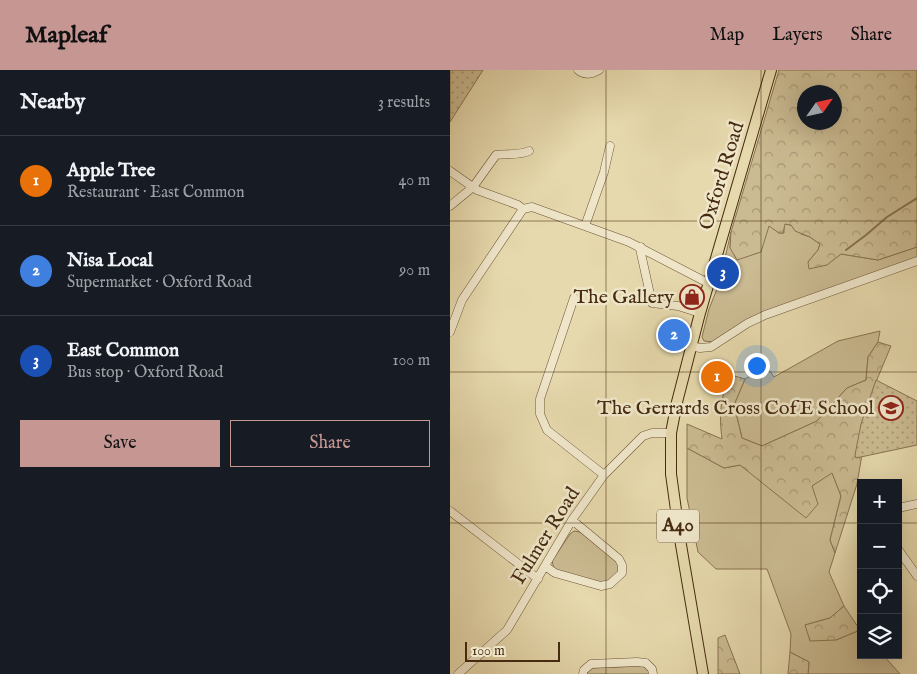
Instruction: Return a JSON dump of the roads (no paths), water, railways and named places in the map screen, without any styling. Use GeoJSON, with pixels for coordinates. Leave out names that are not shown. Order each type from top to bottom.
{"type":"FeatureCollection","features":[{"type":"Feature","properties":{"kind":"main road","name":"Oxford Road"},"geometry":{"type":"LineString","coordinates":[[703,674],[671,474],[671,433],[677,402],[708,283],[771,70]]}},
{"type":"Feature","properties":{"kind":"street"},"geometry":{"type":"LineString","coordinates":[[578,70],[589,74],[599,70]]}},
{"type":"Feature","properties":{"kind":"street"},"geometry":{"type":"LineString","coordinates":[[585,226],[604,172],[610,146]]}},
{"type":"Feature","properties":{"kind":"street"},"geometry":{"type":"LineString","coordinates":[[450,206],[473,187],[496,155],[505,153],[522,154],[529,151]]}},
{"type":"Feature","properties":{"kind":"street"},"geometry":{"type":"LineString","coordinates":[[450,171],[473,187],[518,205],[523,209]]}},
{"type":"Feature","properties":{"kind":"street"},"geometry":{"type":"LineString","coordinates":[[450,332],[462,300],[523,209],[532,207],[641,247],[708,283]]}},
{"type":"Feature","properties":{"kind":"street"},"geometry":{"type":"LineString","coordinates":[[641,247],[654,313]]}},
{"type":"Feature","properties":{"kind":"street"},"geometry":{"type":"LineString","coordinates":[[691,346],[700,348],[711,347],[748,323],[765,315],[917,261]]}},
{"type":"Feature","properties":{"kind":"street"},"geometry":{"type":"LineString","coordinates":[[574,298],[540,399],[540,414],[547,430],[604,475]]}},
{"type":"Feature","properties":{"kind":"street"},"geometry":{"type":"LineString","coordinates":[[652,303],[678,306],[700,313]]}},
{"type":"Feature","properties":{"kind":"street","name":"Fulmer Road"},"geometry":{"type":"LineString","coordinates":[[458,674],[507,630],[572,520],[604,475],[643,436],[652,433],[671,433]]}},
{"type":"Feature","properties":{"kind":"street"},"geometry":{"type":"LineString","coordinates":[[902,507],[917,504]]}},
{"type":"Feature","properties":{"kind":"street"},"geometry":{"type":"LineString","coordinates":[[450,511],[538,578]]}},
{"type":"Feature","properties":{"kind":"street"},"geometry":{"type":"LineString","coordinates":[[545,566],[555,573],[601,586],[610,584],[622,573],[622,565],[619,559],[572,520]]}},
{"type":"Feature","properties":{"kind":"street"},"geometry":{"type":"LineString","coordinates":[[902,555],[917,576]]}},
{"type":"Feature","properties":{"kind":"street"},"geometry":{"type":"LineString","coordinates":[[583,674],[584,670],[592,664],[637,662],[646,664],[652,669],[653,674]]}},
{"type":"Feature","properties":{"kind":"waterway"},"geometry":{"type":"LineString","coordinates":[[846,250],[887,217],[917,198]]}},
{"type":"Feature","properties":{"kind":"place","name":"East Common"},"geometry":{"type":"Point","coordinates":[723,273]}},
{"type":"Feature","properties":{"kind":"place","name":"The Gallery"},"geometry":{"type":"Point","coordinates":[692,297]}},
{"type":"Feature","properties":{"kind":"place","name":"Nisa Local"},"geometry":{"type":"Point","coordinates":[674,335]}},
{"type":"Feature","properties":{"kind":"place","name":"Apple Tree"},"geometry":{"type":"Point","coordinates":[717,377]}},
{"type":"Feature","properties":{"kind":"place","name":"The Gerrards Cross CofE School"},"geometry":{"type":"Point","coordinates":[891,408]}}]}
